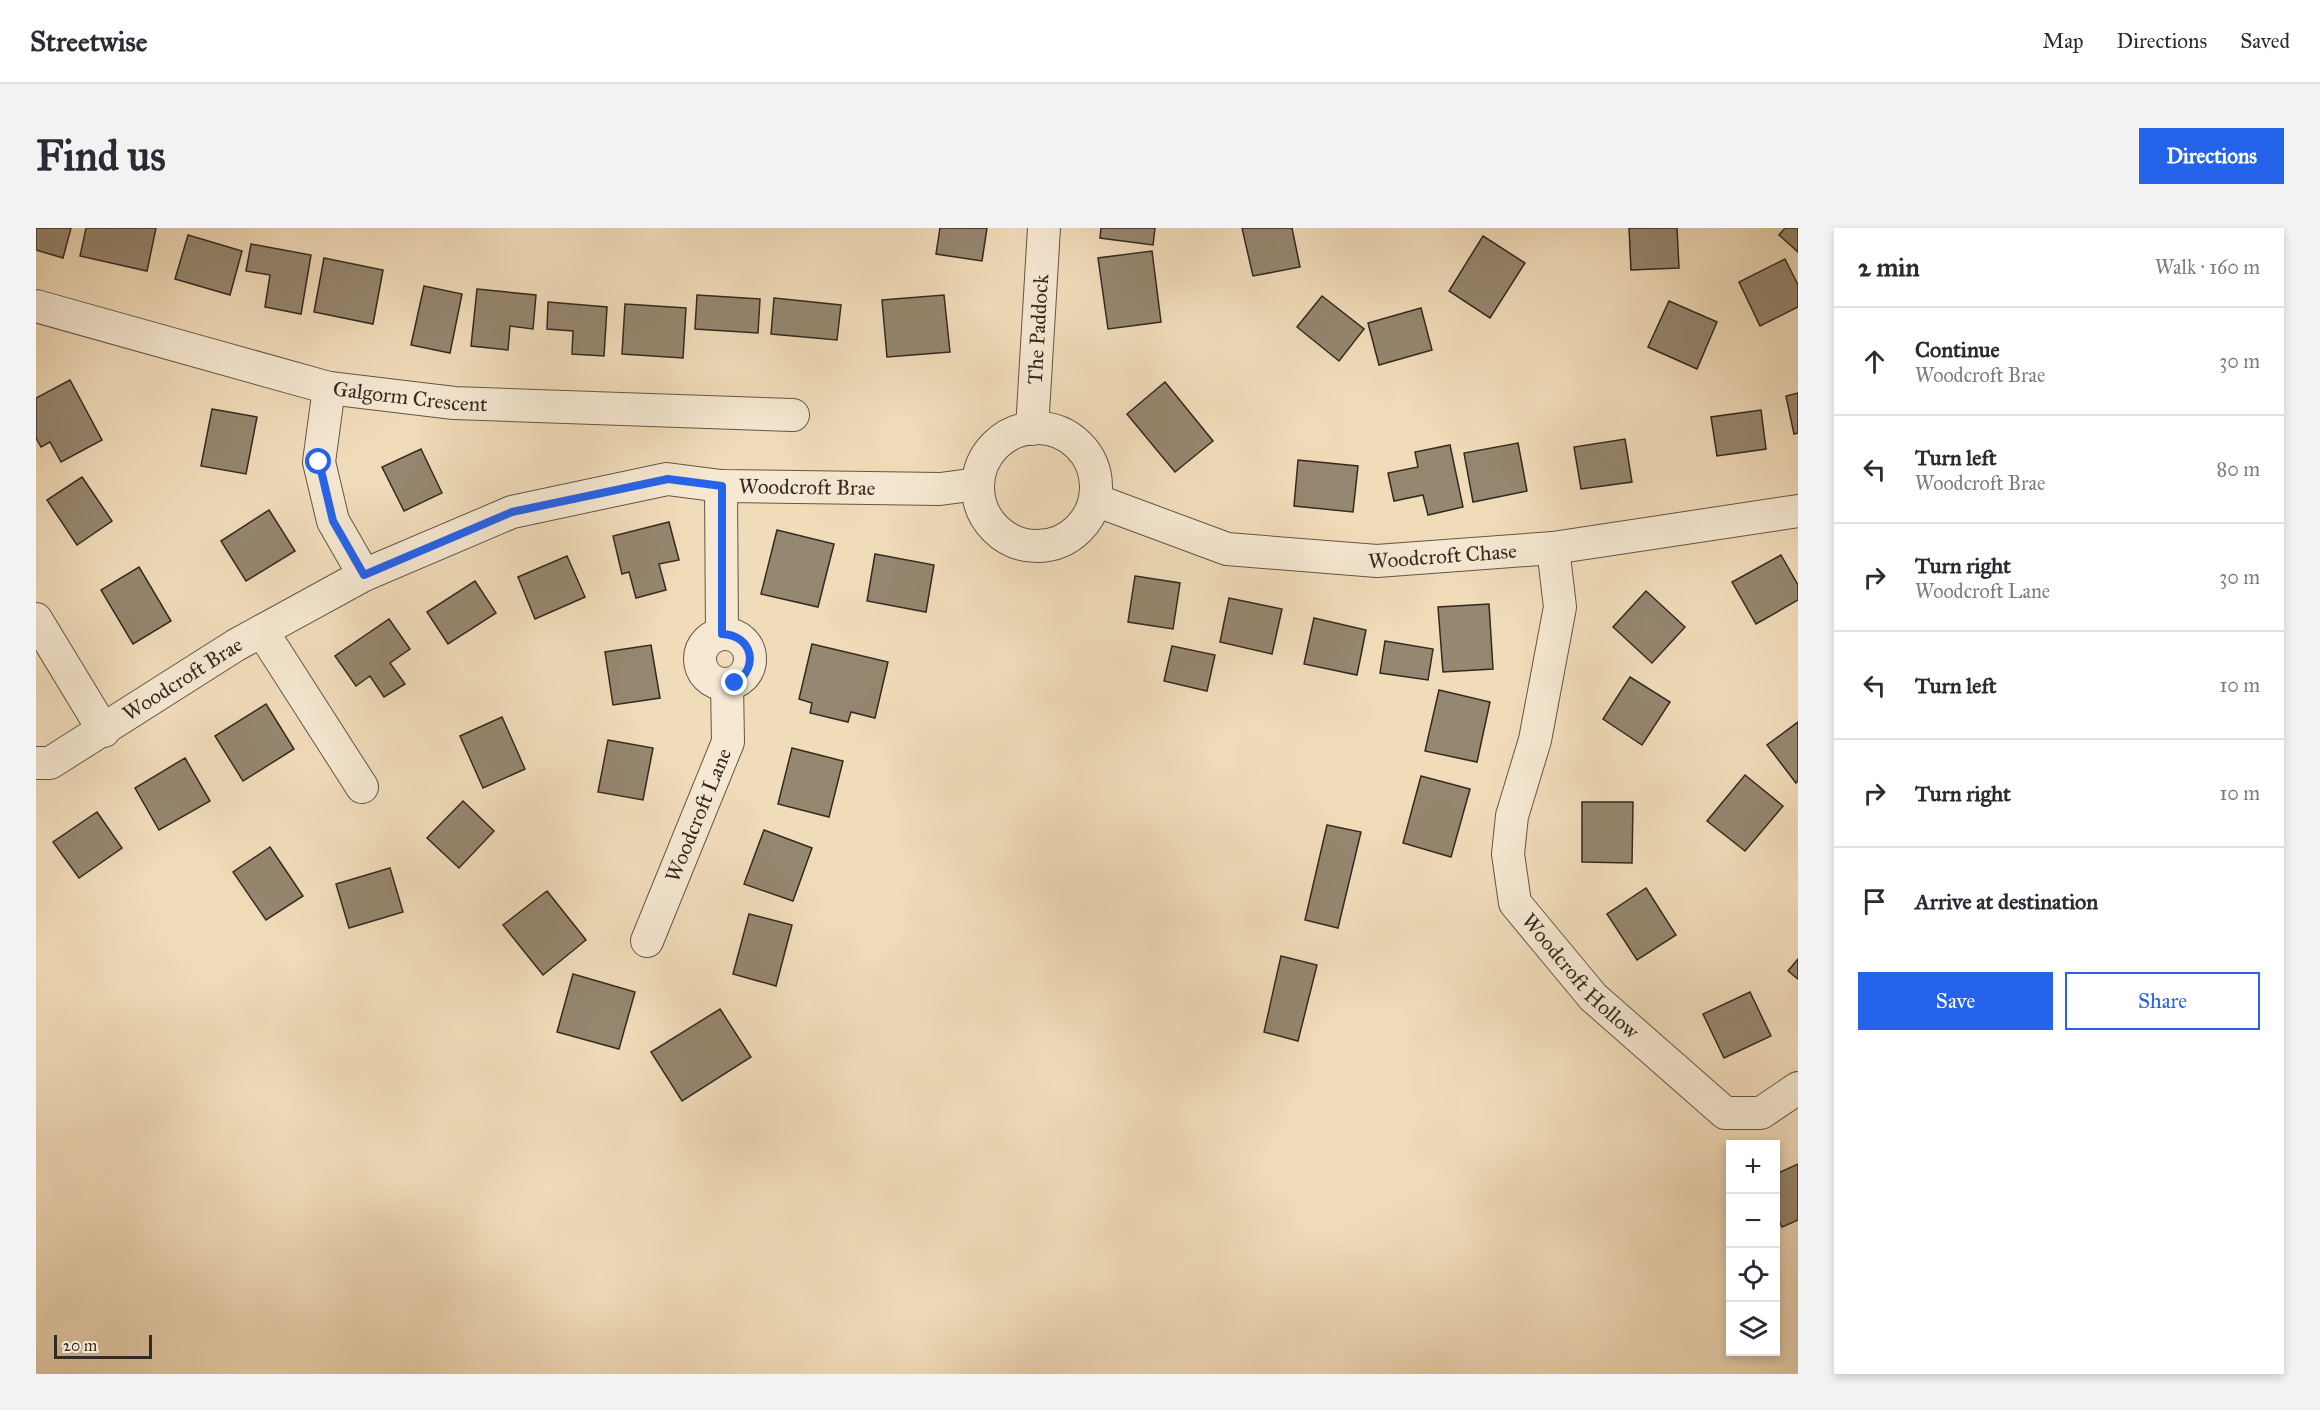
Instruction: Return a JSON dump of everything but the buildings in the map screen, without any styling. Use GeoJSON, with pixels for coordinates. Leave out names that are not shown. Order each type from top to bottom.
{"type":"FeatureCollection","features":[{"type":"Feature","properties":{"kind":"street","name":"The Paddock"},"geometry":{"type":"LineString","coordinates":[[1032,429],[1044,228]]}},
{"type":"Feature","properties":{"kind":"street","name":"Galgorm Crescent"},"geometry":{"type":"LineString","coordinates":[[36,306],[329,388],[454,403],[794,415]]}},
{"type":"Feature","properties":{"kind":"street"},"geometry":{"type":"LineString","coordinates":[[329,388],[319,462],[333,521],[364,575]]}},
{"type":"Feature","properties":{"kind":"street"},"geometry":{"type":"LineString","coordinates":[[1032,429],[1051,430],[1067,437],[1082,449],[1091,464],[1096,482],[1095,500],[1087,518],[1075,533],[1058,543],[1039,547],[1019,544],[1002,535],[984,512],[978,484],[981,467],[989,452],[1001,440],[1015,432],[1032,429]]}},
{"type":"Feature","properties":{"kind":"street","name":"Woodcroft Brae"},"geometry":{"type":"LineString","coordinates":[[36,763],[50,763],[262,631],[364,575],[512,512],[668,479],[722,486],[940,489],[978,484]]}},
{"type":"Feature","properties":{"kind":"street","name":"Woodcroft Lane"},"geometry":{"type":"LineString","coordinates":[[647,941],[728,742],[727,685],[718,684],[704,674],[700,657],[707,642],[722,634],[722,486]]}},
{"type":"Feature","properties":{"kind":"street","name":"Woodcroft Chase"},"geometry":{"type":"LineString","coordinates":[[1095,500],[1227,549],[1377,561],[1553,548],[1798,511]]}},
{"type":"Feature","properties":{"kind":"street","name":"Woodcroft Hollow"},"geometry":{"type":"LineString","coordinates":[[1553,548],[1560,608],[1535,740],[1512,816],[1508,854],[1515,903],[1593,997],[1725,1113],[1761,1113],[1798,1088]]}},
{"type":"Feature","properties":{"kind":"street","name":"Woodcroft Brae"},"geometry":{"type":"LineString","coordinates":[[36,619],[104,731]]}},
{"type":"Feature","properties":{"kind":"street","name":"Woodcroft Brae"},"geometry":{"type":"LineString","coordinates":[[262,631],[362,787]]}},
{"type":"Feature","properties":{"kind":"route"},"geometry":{"type":"LineString","coordinates":[[319,462],[333,521],[364,575],[408,554],[512,512],[668,479],[722,486],[722,634],[738,637],[744,642],[751,657],[747,673],[735,683]]}}]}
